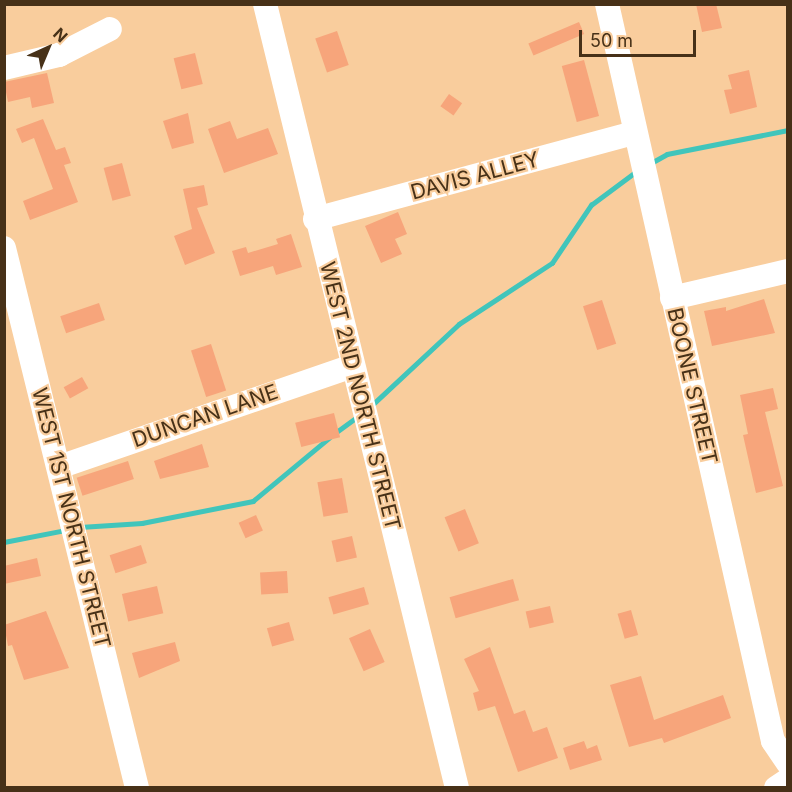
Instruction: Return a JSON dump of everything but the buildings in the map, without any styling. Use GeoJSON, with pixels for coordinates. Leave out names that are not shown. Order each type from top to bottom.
{"type":"FeatureCollection","features":[{"type":"Feature","properties":{"kind":"street","name":"WEST 2ND NORTH STREET"},"geometry":{"type":"LineString","coordinates":[[265,4],[315,219],[457,788]]}},
{"type":"Feature","properties":{"kind":"street","name":"BOONE STREET"},"geometry":{"type":"LineString","coordinates":[[607,4],[634,133],[773,741],[788,763]]}},
{"type":"Feature","properties":{"kind":"street"},"geometry":{"type":"LineString","coordinates":[[4,68],[59,55],[110,28]]}},
{"type":"Feature","properties":{"kind":"street","name":"DAVIS ALLEY"},"geometry":{"type":"LineString","coordinates":[[315,219],[634,133]]}},
{"type":"Feature","properties":{"kind":"street","name":"WEST 1ST NORTH STREET"},"geometry":{"type":"LineString","coordinates":[[4,248],[11,300],[59,467],[137,788]]}},
{"type":"Feature","properties":{"kind":"street"},"geometry":{"type":"LineString","coordinates":[[672,298],[788,271]]}},
{"type":"Feature","properties":{"kind":"street","name":"DUNCAN LANE"},"geometry":{"type":"LineString","coordinates":[[59,467],[352,366]]}},
{"type":"Feature","properties":{"kind":"street"},"geometry":{"type":"LineString","coordinates":[[776,788],[788,780]]}},
{"type":"Feature","properties":{"kind":"waterway"},"geometry":{"type":"LineString","coordinates":[[651,163],[667,154],[788,130]]}},
{"type":"Feature","properties":{"kind":"waterway"},"geometry":{"type":"LineString","coordinates":[[371,406],[459,324],[552,263],[591,205],[638,170]]}},
{"type":"Feature","properties":{"kind":"waterway"},"geometry":{"type":"LineString","coordinates":[[335,433],[357,417]]}},
{"type":"Feature","properties":{"kind":"waterway"},"geometry":{"type":"LineString","coordinates":[[80,527],[142,523],[253,501],[329,438]]}},
{"type":"Feature","properties":{"kind":"waterway"},"geometry":{"type":"LineString","coordinates":[[4,542],[66,530]]}}]}
